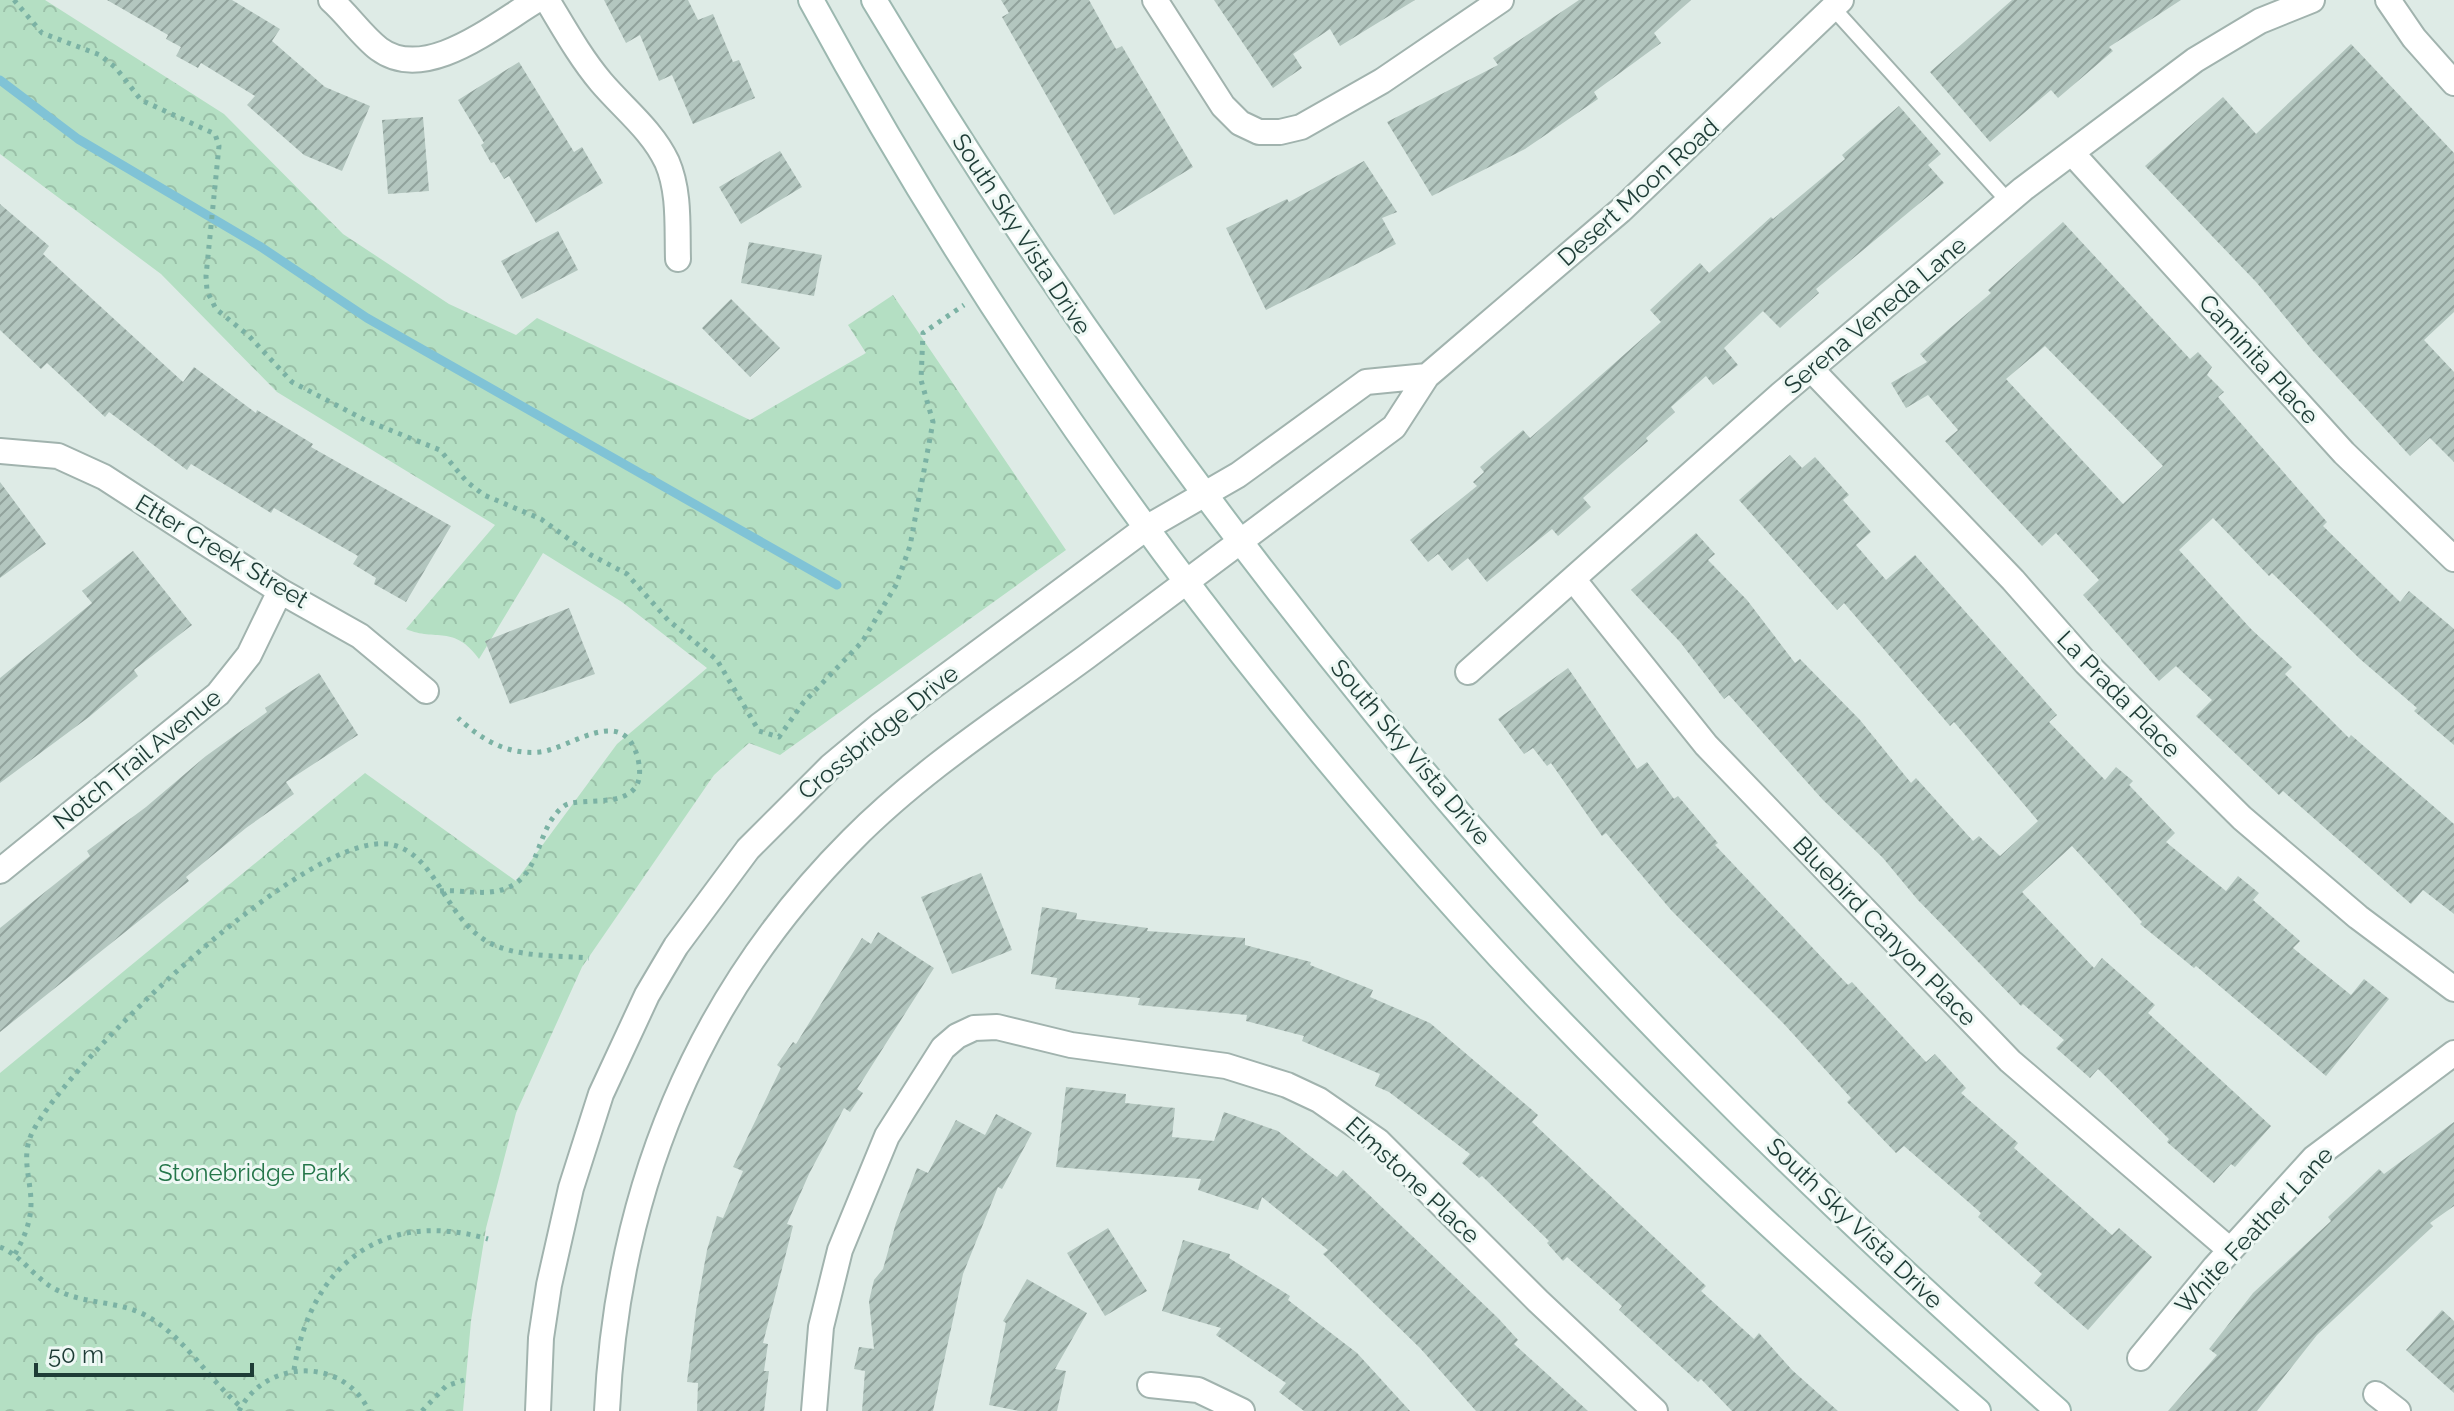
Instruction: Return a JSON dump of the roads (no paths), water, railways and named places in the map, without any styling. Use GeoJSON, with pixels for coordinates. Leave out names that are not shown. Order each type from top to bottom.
{"type":"FeatureCollection","features":[{"type":"Feature","properties":{"kind":"street"},"geometry":{"type":"LineString","coordinates":[[331,0],[379,49],[390,56],[419,62],[449,52],[537,0]]}},
{"type":"Feature","properties":{"kind":"street"},"geometry":{"type":"LineString","coordinates":[[547,0],[601,82],[659,147],[675,190],[678,259]]}},
{"type":"Feature","properties":{"kind":"street"},"geometry":{"type":"LineString","coordinates":[[811,0],[986,292],[1146,528],[1379,821],[1543,1003],[1726,1183],[1978,1411]]}},
{"type":"Feature","properties":{"kind":"street","name":"South Sky Vista Drive"},"geometry":{"type":"LineString","coordinates":[[874,0],[1070,309],[1205,496],[1378,717],[1598,966],[1816,1188],[2058,1411]]}},
{"type":"Feature","properties":{"kind":"street"},"geometry":{"type":"LineString","coordinates":[[1155,0],[1223,106],[1240,123],[1259,132],[1301,127],[1429,52],[1501,0]]}},
{"type":"Feature","properties":{"kind":"street","name":"Serena Veneda Lane"},"geometry":{"type":"LineString","coordinates":[[1468,672],[1811,369],[2008,201],[2195,60],[2260,21],[2312,0]]}},
{"type":"Feature","properties":{"kind":"street"},"geometry":{"type":"LineString","coordinates":[[2388,0],[2414,38],[2454,83]]}},
{"type":"Feature","properties":{"kind":"street","name":"Desert Moon Road"},"geometry":{"type":"LineString","coordinates":[[1239,541],[1394,427],[1427,376],[1620,211],[1833,3]]}},
{"type":"Feature","properties":{"kind":"street","name":"Caminita Place"},"geometry":{"type":"LineString","coordinates":[[2072,153],[2344,453],[2454,559]]}},
{"type":"Feature","properties":{"kind":"street","name":"La Prada Place"},"geometry":{"type":"LineString","coordinates":[[1811,369],[2013,580],[2086,663],[2242,818],[2358,917],[2454,989]]}},
{"type":"Feature","properties":{"kind":"street"},"geometry":{"type":"LineString","coordinates":[[1205,496],[1366,382],[1427,376]]}},
{"type":"Feature","properties":{"kind":"street","name":"Etter Creek Street"},"geometry":{"type":"LineString","coordinates":[[0,451],[33,451],[82,465],[280,591],[360,636],[426,691]]}},
{"type":"Feature","properties":{"kind":"street","name":"Crossbridge Drive"},"geometry":{"type":"LineString","coordinates":[[538,1411],[541,1338],[549,1285],[585,1137],[623,1044],[676,946],[748,849],[831,766],[1146,528],[1205,496]]}},
{"type":"Feature","properties":{"kind":"street"},"geometry":{"type":"LineString","coordinates":[[607,1411],[614,1314],[632,1221],[645,1179],[679,1089],[752,963],[814,880],[889,806],[1239,541]]}},
{"type":"Feature","properties":{"kind":"street","name":"Bluebird Canyon Place"},"geometry":{"type":"LineString","coordinates":[[1573,579],[1706,745],[1989,1040],[2230,1250]]}},
{"type":"Feature","properties":{"kind":"street","name":"Notch Trail Avenue"},"geometry":{"type":"LineString","coordinates":[[0,871],[218,694],[249,655],[280,591]]}},
{"type":"Feature","properties":{"kind":"street","name":"Elmstone Place"},"geometry":{"type":"LineString","coordinates":[[814,1411],[821,1327],[840,1250],[871,1169],[887,1136],[943,1048],[957,1036],[974,1028],[997,1027],[1071,1045],[1226,1066],[1287,1085],[1319,1100],[1378,1141],[1538,1301],[1655,1411]]}},
{"type":"Feature","properties":{"kind":"street","name":"White Feather Lane"},"geometry":{"type":"LineString","coordinates":[[2140,1358],[2230,1250],[2314,1158],[2454,1053]]}},
{"type":"Feature","properties":{"kind":"street"},"geometry":{"type":"LineString","coordinates":[[1150,1385],[1198,1390],[1242,1411]]}},
{"type":"Feature","properties":{"kind":"street"},"geometry":{"type":"LineString","coordinates":[[2376,1394],[2398,1411]]}},
{"type":"Feature","properties":{"kind":"lane"},"geometry":{"type":"LineString","coordinates":[[1833,3],[2008,201]]}},
{"type":"Feature","properties":{"kind":"waterway"},"geometry":{"type":"LineString","coordinates":[[0,80],[78,139],[261,247],[367,318],[837,585]]}},
{"type":"Feature","properties":{"kind":"park label","name":"Stonebridge Park"},"geometry":{"type":"Point","coordinates":[254,1172]}}]}
